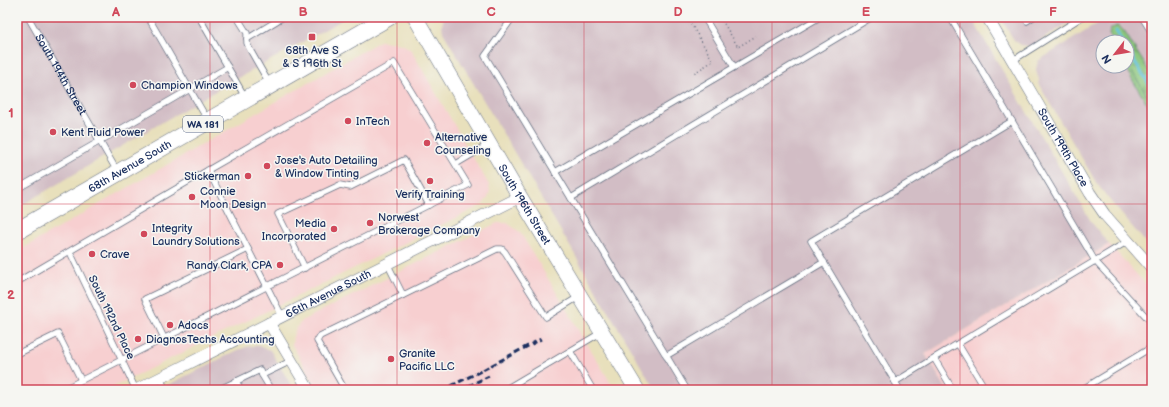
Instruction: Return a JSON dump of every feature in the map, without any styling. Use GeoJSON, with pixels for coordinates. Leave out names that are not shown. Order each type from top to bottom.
{"type":"FeatureCollection","features":[{"type":"Feature","properties":{"kind":"main road","name":"68th Avenue South"},"geometry":{"type":"LineString","coordinates":[[17,231],[389,17]]}},
{"type":"Feature","properties":{"kind":"main road","name":"South 196th Street"},"geometry":{"type":"LineString","coordinates":[[415,17],[520,197],[637,390]]}},
{"type":"Feature","properties":{"kind":"street","name":"South 199th Place"},"geometry":{"type":"LineString","coordinates":[[987,17],[1090,193],[1105,215],[1152,268]]}},
{"type":"Feature","properties":{"kind":"street","name":"66th Avenue South"},"geometry":{"type":"LineString","coordinates":[[136,390],[520,197]]}},
{"type":"Feature","properties":{"kind":"street"},"geometry":{"type":"LineString","coordinates":[[269,323],[309,390]]}},
{"type":"Feature","properties":{"kind":"lane","name":"South 194th Street"},"geometry":{"type":"LineString","coordinates":[[28,17],[118,173]]}},
{"type":"Feature","properties":{"kind":"lane"},"geometry":{"type":"LineString","coordinates":[[148,17],[208,121]]}},
{"type":"Feature","properties":{"kind":"lane"},"geometry":{"type":"LineString","coordinates":[[199,17],[246,99]]}},
{"type":"Feature","properties":{"kind":"lane"},"geometry":{"type":"LineString","coordinates":[[237,17],[247,33],[249,48],[270,85]]}},
{"type":"Feature","properties":{"kind":"lane"},"geometry":{"type":"LineString","coordinates":[[247,39],[283,17]]}},
{"type":"Feature","properties":{"kind":"lane"},"geometry":{"type":"LineString","coordinates":[[512,17],[485,56],[687,390]]}},
{"type":"Feature","properties":{"kind":"lane"},"geometry":{"type":"LineString","coordinates":[[704,17],[734,67]]}},
{"type":"Feature","properties":{"kind":"lane"},"geometry":{"type":"LineString","coordinates":[[555,172],[820,17]]}},
{"type":"Feature","properties":{"kind":"lane"},"geometry":{"type":"LineString","coordinates":[[571,198],[872,17]]}},
{"type":"Feature","properties":{"kind":"lane"},"geometry":{"type":"LineString","coordinates":[[950,17],[1095,261],[1152,323]]}},
{"type":"Feature","properties":{"kind":"lane"},"geometry":{"type":"LineString","coordinates":[[1025,17],[1027,21],[1033,17]]}},
{"type":"Feature","properties":{"kind":"lane"},"geometry":{"type":"LineString","coordinates":[[1142,17],[1152,33]]}},
{"type":"Feature","properties":{"kind":"lane"},"geometry":{"type":"LineString","coordinates":[[1012,60],[1079,18]]}},
{"type":"Feature","properties":{"kind":"lane"},"geometry":{"type":"LineString","coordinates":[[17,282],[394,63],[468,185],[62,390]]}},
{"type":"Feature","properties":{"kind":"lane"},"geometry":{"type":"LineString","coordinates":[[17,189],[228,67]]}},
{"type":"Feature","properties":{"kind":"lane"},"geometry":{"type":"LineString","coordinates":[[900,390],[811,241],[1012,121]]}},
{"type":"Feature","properties":{"kind":"lane"},"geometry":{"type":"LineString","coordinates":[[456,164],[489,144]]}},
{"type":"Feature","properties":{"kind":"lane"},"geometry":{"type":"LineString","coordinates":[[305,268],[278,214],[340,185],[350,187],[404,160],[429,205]]}},
{"type":"Feature","properties":{"kind":"lane"},"geometry":{"type":"LineString","coordinates":[[208,170],[282,316]]}},
{"type":"Feature","properties":{"kind":"lane"},"geometry":{"type":"LineString","coordinates":[[895,382],[1128,241]]}},
{"type":"Feature","properties":{"kind":"lane"},"geometry":{"type":"LineString","coordinates":[[164,338],[145,299],[248,249]]}},
{"type":"Feature","properties":{"kind":"lane"},"geometry":{"type":"LineString","coordinates":[[345,390],[317,341],[320,336],[497,249],[502,249],[505,252],[546,316],[580,296]]}},
{"type":"Feature","properties":{"kind":"lane","name":"South 192nd Place"},"geometry":{"type":"LineString","coordinates":[[70,252],[136,390]]}},
{"type":"Feature","properties":{"kind":"lane"},"geometry":{"type":"LineString","coordinates":[[666,356],[824,262]]}},
{"type":"Feature","properties":{"kind":"lane"},"geometry":{"type":"LineString","coordinates":[[387,263],[403,295]]}},
{"type":"Feature","properties":{"kind":"lane"},"geometry":{"type":"LineString","coordinates":[[504,390],[602,332]]}},
{"type":"Feature","properties":{"kind":"lane"},"geometry":{"type":"LineString","coordinates":[[17,354],[58,334],[81,380]]}},
{"type":"Feature","properties":{"kind":"lane"},"geometry":{"type":"LineString","coordinates":[[958,344],[986,390]]}},
{"type":"Feature","properties":{"kind":"lane"},"geometry":{"type":"LineString","coordinates":[[1081,390],[1152,347]]}},
{"type":"Feature","properties":{"kind":"lane"},"geometry":{"type":"LineString","coordinates":[[570,351],[593,390]]}},
{"type":"Feature","properties":{"kind":"lane"},"geometry":{"type":"LineString","coordinates":[[934,358],[953,390]]}},
{"type":"Feature","properties":{"kind":"lane"},"geometry":{"type":"LineString","coordinates":[[262,375],[291,361]]}},
{"type":"Feature","properties":{"kind":"lane"},"geometry":{"type":"LineString","coordinates":[[218,390],[260,370],[271,390]]}},
{"type":"Feature","properties":{"kind":"lane"},"geometry":{"type":"LineString","coordinates":[[160,378],[166,390]]}},
{"type":"Feature","properties":{"kind":"lane"},"geometry":{"type":"LineString","coordinates":[[236,381],[241,390]]}},
{"type":"Feature","properties":{"kind":"path"},"geometry":{"type":"LineString","coordinates":[[687,17],[713,62],[694,73]]}},
{"type":"Feature","properties":{"kind":"path"},"geometry":{"type":"LineString","coordinates":[[720,17],[738,47],[756,36]]}},
{"type":"Feature","properties":{"kind":"shaded area"},"geometry":{"type":"Polygon","coordinates":[[[17,17],[347,17],[205,97],[17,208],[17,17]]]}},
{"type":"Feature","properties":{"kind":"shaded area"},"geometry":{"type":"Polygon","coordinates":[[[444,17],[971,17],[1092,223],[1109,244],[925,354],[947,390],[655,390],[443,32],[442,25],[444,17]]]}},
{"type":"Feature","properties":{"kind":"shaded area"},"geometry":{"type":"Polygon","coordinates":[[[1000,17],[1078,17],[1032,46],[1028,46],[1021,45],[1014,40],[1000,17]]]}},
{"type":"Feature","properties":{"kind":"shaded area"},"geometry":{"type":"Polygon","coordinates":[[[1108,17],[1152,17],[1152,250],[1097,184],[1038,83],[1040,82],[1036,69],[1038,61],[1108,17]]]}},
{"type":"Feature","properties":{"kind":"shaded area"},"geometry":{"type":"Polygon","coordinates":[[[380,41],[404,45],[411,50],[489,185],[490,191],[488,198],[482,205],[107,390],[17,390],[17,252],[380,41]]]}},
{"type":"Feature","properties":{"kind":"shaded area"},"geometry":{"type":"Polygon","coordinates":[[[497,223],[507,223],[520,232],[615,390],[318,390],[292,345],[296,328],[303,320],[497,223]]]}},
{"type":"Feature","properties":{"kind":"shaded area"},"geometry":{"type":"Polygon","coordinates":[[[1109,244],[1152,291],[1152,390],[947,390],[925,354],[1109,244]]]}},
{"type":"Feature","properties":{"kind":"shaded area"},"geometry":{"type":"Polygon","coordinates":[[[250,346],[261,346],[270,350],[294,390],[158,390],[238,350],[250,346]]]}},
{"type":"Feature","properties":{"kind":"green space"},"geometry":{"type":"Polygon","coordinates":[[[1116,26],[1120,27],[1126,34],[1109,34],[1111,29],[1116,26]]]}},
{"type":"Feature","properties":{"kind":"green space"},"geometry":{"type":"Polygon","coordinates":[[[1135,49],[1152,76],[1152,103],[1133,74],[1135,74],[1135,49]]]}},
{"type":"Feature","properties":{"kind":"green space"},"geometry":{"type":"Polygon","coordinates":[[[1129,74],[1133,74],[1152,103],[1152,112],[1129,74]]]}},
{"type":"Feature","properties":{"kind":"waterway"},"geometry":{"type":"LineString","coordinates":[[1135,62],[1152,89]]}},
{"type":"Feature","properties":{"kind":"railway"},"geometry":{"type":"LineString","coordinates":[[443,390],[541,339]]}},
{"type":"Feature","properties":{"kind":"railway"},"geometry":{"type":"LineString","coordinates":[[460,390],[489,376]]}},
{"type":"Feature","properties":{"kind":"place","name":"68th Ave S & S 196th St"},"geometry":{"type":"Point","coordinates":[312,37]}},
{"type":"Feature","properties":{"kind":"place","name":"Champion Windows"},"geometry":{"type":"Point","coordinates":[133,85]}},
{"type":"Feature","properties":{"kind":"place","name":"InTech"},"geometry":{"type":"Point","coordinates":[348,121]}},
{"type":"Feature","properties":{"kind":"place","name":"Kent Fluid Power"},"geometry":{"type":"Point","coordinates":[53,132]}},
{"type":"Feature","properties":{"kind":"place","name":"Alternative Counseling"},"geometry":{"type":"Point","coordinates":[427,143]}},
{"type":"Feature","properties":{"kind":"place","name":"Jose's Auto Detailing & Window Tinting"},"geometry":{"type":"Point","coordinates":[267,166]}},
{"type":"Feature","properties":{"kind":"place","name":"Stickerman"},"geometry":{"type":"Point","coordinates":[248,176]}},
{"type":"Feature","properties":{"kind":"place","name":"Verify Training"},"geometry":{"type":"Point","coordinates":[430,181]}},
{"type":"Feature","properties":{"kind":"place","name":"Connie Moon Design"},"geometry":{"type":"Point","coordinates":[192,197]}},
{"type":"Feature","properties":{"kind":"place","name":"Norwest Brokerage Company"},"geometry":{"type":"Point","coordinates":[370,223]}},
{"type":"Feature","properties":{"kind":"place","name":"Media Incorporated"},"geometry":{"type":"Point","coordinates":[334,229]}},
{"type":"Feature","properties":{"kind":"place","name":"Integrity Laundry Solutions"},"geometry":{"type":"Point","coordinates":[144,234]}},
{"type":"Feature","properties":{"kind":"place","name":"Crave"},"geometry":{"type":"Point","coordinates":[92,254]}},
{"type":"Feature","properties":{"kind":"place","name":"Randy Clark, CPA"},"geometry":{"type":"Point","coordinates":[280,265]}},
{"type":"Feature","properties":{"kind":"place","name":"Adocs"},"geometry":{"type":"Point","coordinates":[170,325]}},
{"type":"Feature","properties":{"kind":"place","name":"DiagnosTechs Accounting"},"geometry":{"type":"Point","coordinates":[138,339]}},
{"type":"Feature","properties":{"kind":"place","name":"Granite Pacific LLC"},"geometry":{"type":"Point","coordinates":[391,359]}}]}
